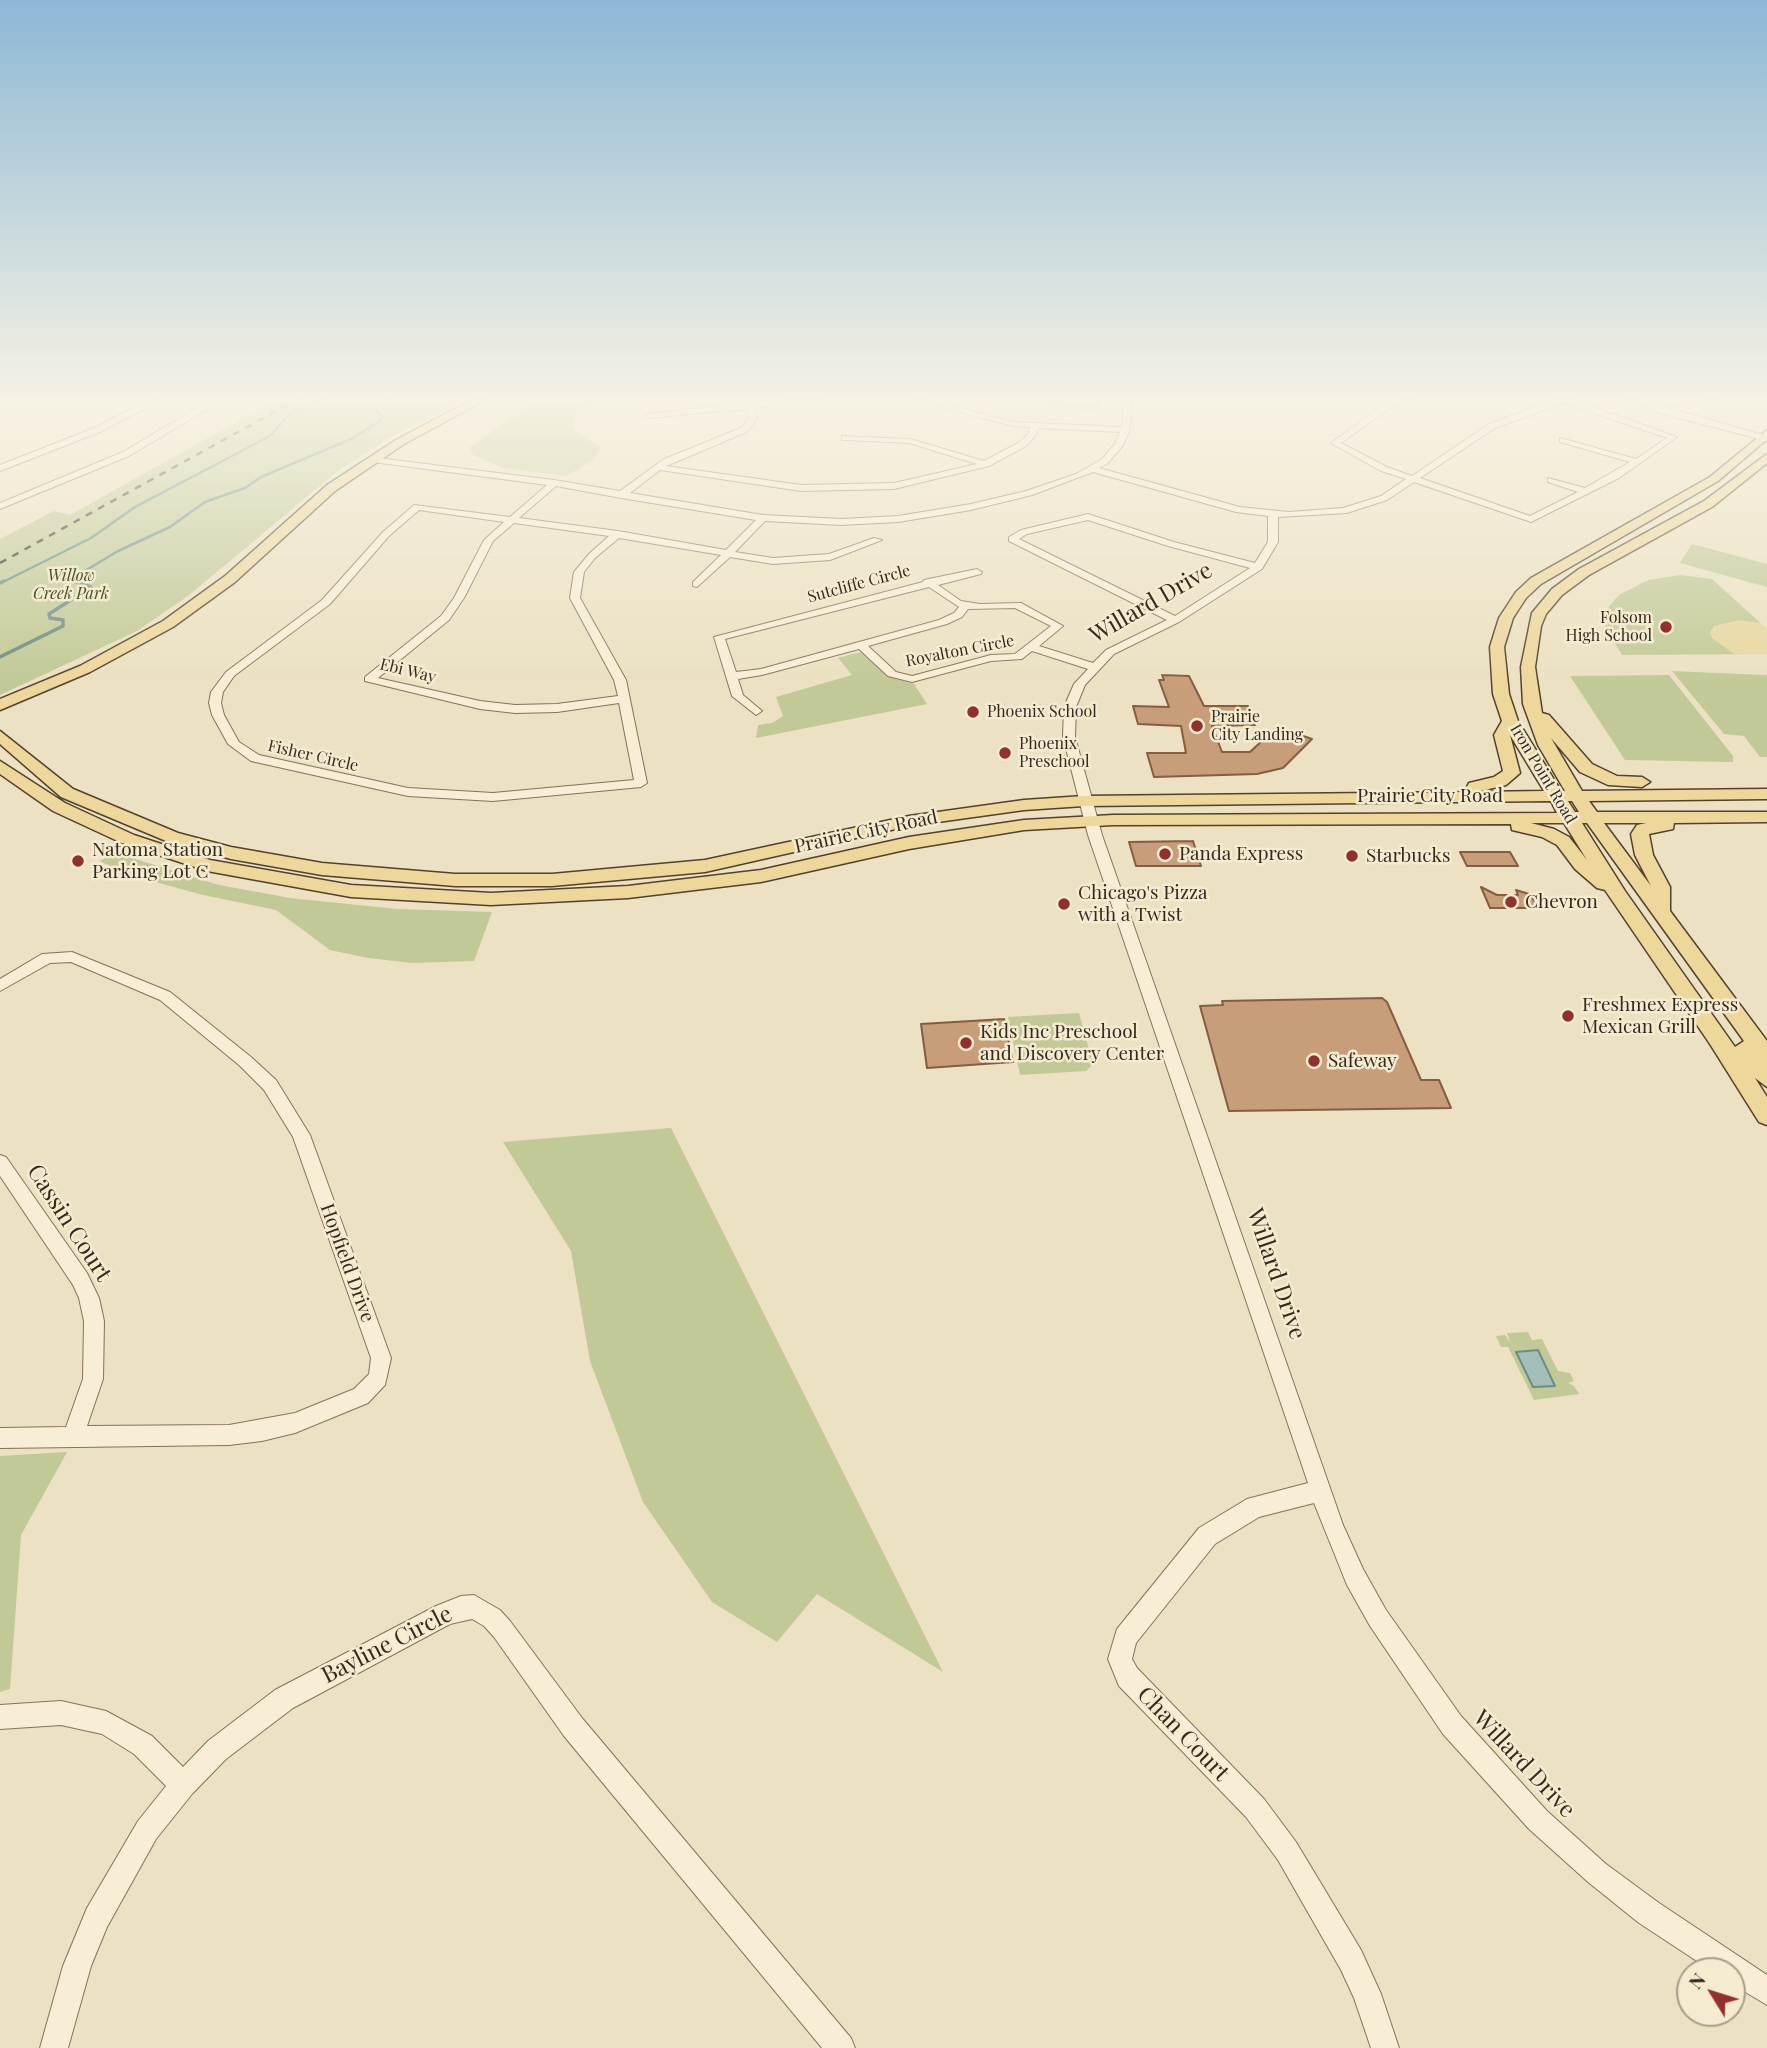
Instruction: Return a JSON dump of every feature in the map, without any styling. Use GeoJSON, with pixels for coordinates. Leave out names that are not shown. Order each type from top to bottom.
{"type":"FeatureCollection","features":[{"type":"Feature","properties":{"kind":"main road"},"geometry":{"type":"LineString","coordinates":[[0,705],[85,669],[152,634],[202,601],[324,495]]}},
{"type":"Feature","properties":{"kind":"main road","name":"Iron Point Road"},"geometry":{"type":"LineString","coordinates":[[1690,495],[1545,574],[1521,595],[1502,630],[1497,647],[1498,676],[1510,721],[1618,895],[1718,1038],[1767,1116]]}},
{"type":"Feature","properties":{"kind":"main road","name":"Iron Point Road"},"geometry":{"type":"LineString","coordinates":[[1720,495],[1692,514],[1584,572],[1557,592],[1539,613],[1529,642],[1530,700],[1546,746],[1577,796],[1767,1057]]}},
{"type":"Feature","properties":{"kind":"main road"},"geometry":{"type":"LineString","coordinates":[[1502,630],[1514,636],[1515,678],[1586,768],[1614,781],[1767,783]]}},
{"type":"Feature","properties":{"kind":"main road"},"geometry":{"type":"LineString","coordinates":[[0,714],[74,681],[85,669]]}},
{"type":"Feature","properties":{"kind":"main road"},"geometry":{"type":"LineString","coordinates":[[1440,796],[1508,777],[1513,769],[1502,735],[1510,721]]}},
{"type":"Feature","properties":{"kind":"main road","name":"Prairie City Road"},"geometry":{"type":"LineString","coordinates":[[0,736],[67,793],[150,828],[231,853],[363,874],[503,881],[648,873],[705,866],[907,821],[978,810],[1084,801],[1767,794]]}},
{"type":"Feature","properties":{"kind":"main road","name":"Prairie City Road"},"geometry":{"type":"LineString","coordinates":[[0,765],[47,801],[128,839],[207,865],[351,891],[442,897],[536,898],[628,892],[761,876],[965,833],[1024,825],[1091,821],[1763,818]]}},
{"type":"Feature","properties":{"kind":"main road"},"geometry":{"type":"LineString","coordinates":[[1288,820],[1287,811],[1293,807],[1360,805],[1380,796]]}},
{"type":"Feature","properties":{"kind":"main road"},"geometry":{"type":"LineString","coordinates":[[1450,818],[1531,828],[1548,833],[1563,841],[1581,865],[1618,895]]}},
{"type":"Feature","properties":{"kind":"main road"},"geometry":{"type":"LineString","coordinates":[[1660,911],[1661,887],[1644,855],[1640,842],[1643,829],[1763,818]]}},
{"type":"Feature","properties":{"kind":"main road"},"geometry":{"type":"LineString","coordinates":[[812,865],[813,852],[870,840],[907,821]]}},
{"type":"Feature","properties":{"kind":"main road"},"geometry":{"type":"LineString","coordinates":[[1680,985],[1697,989],[1710,998],[1767,1078]]}},
{"type":"Feature","properties":{"kind":"street"},"geometry":{"type":"LineString","coordinates":[[0,506],[28,495]]}},
{"type":"Feature","properties":{"kind":"street","name":"Ebi Way"},"geometry":{"type":"LineString","coordinates":[[540,495],[510,520],[484,548],[459,598],[445,618],[369,679],[499,708],[547,709],[624,699]]}},
{"type":"Feature","properties":{"kind":"street"},"geometry":{"type":"LineString","coordinates":[[621,495],[763,519],[841,522],[927,515],[1026,495]]}},
{"type":"Feature","properties":{"kind":"street"},"geometry":{"type":"LineString","coordinates":[[1181,495],[1273,514],[1318,514],[1356,509],[1389,495]]}},
{"type":"Feature","properties":{"kind":"street"},"geometry":{"type":"LineString","coordinates":[[1461,495],[1531,519],[1582,495]]}},
{"type":"Feature","properties":{"kind":"street","name":"Fisher Circle"},"geometry":{"type":"LineString","coordinates":[[618,534],[585,563],[575,588],[578,606],[614,665],[624,699],[641,783],[534,795],[452,797],[383,788],[265,762],[245,753],[228,735],[215,703],[222,684],[242,664],[326,602],[386,534],[417,507],[618,534],[759,560],[802,561],[843,554],[877,540]]}},
{"type":"Feature","properties":{"kind":"street","name":"Willard Drive"},"geometry":{"type":"LineString","coordinates":[[1273,514],[1273,542],[1258,567],[1175,620],[1125,643],[1096,664],[1075,693],[1068,722],[1069,737],[1084,801],[1332,1527],[1355,1577],[1384,1628],[1452,1725],[1538,1820],[1597,1873],[1702,1951],[1767,1991]]}},
{"type":"Feature","properties":{"kind":"street"},"geometry":{"type":"LineString","coordinates":[[1175,620],[1012,539],[1024,532],[1088,517],[1171,544],[1258,567]]}},
{"type":"Feature","properties":{"kind":"street"},"geometry":{"type":"LineString","coordinates":[[697,584],[763,519]]}},
{"type":"Feature","properties":{"kind":"street"},"geometry":{"type":"LineString","coordinates":[[928,582],[977,572]]}},
{"type":"Feature","properties":{"kind":"street","name":"Sutcliffe Circle"},"geometry":{"type":"LineString","coordinates":[[732,676],[719,637],[928,582],[948,598],[965,606]]}},
{"type":"Feature","properties":{"kind":"street","name":"Royalton Circle"},"geometry":{"type":"LineString","coordinates":[[861,645],[892,674],[912,679],[991,658],[1018,657],[1058,626],[1017,605],[965,606]]}},
{"type":"Feature","properties":{"kind":"street"},"geometry":{"type":"LineString","coordinates":[[756,711],[741,701],[732,676],[762,672],[949,620],[965,606]]}},
{"type":"Feature","properties":{"kind":"street","name":"Royalton Circle"},"geometry":{"type":"LineString","coordinates":[[1036,645],[1096,664]]}},
{"type":"Feature","properties":{"kind":"street","name":"Hopfield Drive"},"geometry":{"type":"LineString","coordinates":[[0,986],[47,958],[72,957],[165,996],[246,1061],[270,1086],[301,1136],[381,1358],[378,1378],[361,1396],[295,1423],[229,1434],[0,1437]]}},
{"type":"Feature","properties":{"kind":"street","name":"Cassin Court"},"geometry":{"type":"LineString","coordinates":[[0,1162],[80,1279],[89,1298],[94,1321],[93,1379],[75,1435]]}},
{"type":"Feature","properties":{"kind":"street","name":"Chan Court"},"geometry":{"type":"LineString","coordinates":[[1321,1490],[1255,1507],[1207,1535],[1125,1637],[1120,1659],[1128,1677],[1255,1808],[1287,1851],[1351,1960],[1367,1994],[1385,2048]]}},
{"type":"Feature","properties":{"kind":"street","name":"Bayline Circle"},"geometry":{"type":"LineString","coordinates":[[54,2048],[77,1966],[97,1918],[147,1830],[183,1785],[217,1750],[284,1699],[444,1614],[461,1608],[483,1611],[502,1629],[573,1727],[841,2048]]}},
{"type":"Feature","properties":{"kind":"street"},"geometry":{"type":"LineString","coordinates":[[0,1717],[61,1713],[106,1723],[144,1745],[183,1785]]}},
{"type":"Feature","properties":{"kind":"green space","name":"Willow Creek Park"},"geometry":{"type":"Polygon","coordinates":[[[107,495],[310,495],[188,596],[137,631],[0,695],[0,539],[54,511],[70,515],[107,495]]]}},
{"type":"Feature","properties":{"kind":"green space"},"geometry":{"type":"Polygon","coordinates":[[[1692,544],[1767,564],[1767,587],[1680,563],[1692,544]]]}},
{"type":"Feature","properties":{"kind":"green space"},"geometry":{"type":"Polygon","coordinates":[[[1680,575],[1712,579],[1767,629],[1767,654],[1622,655],[1605,627],[1609,606],[1619,595],[1648,580],[1680,575]]]}},
{"type":"Feature","properties":{"kind":"green space"},"geometry":{"type":"Polygon","coordinates":[[[864,651],[893,678],[914,684],[927,704],[756,738],[758,725],[772,723],[783,716],[776,697],[852,675],[838,658],[864,651]]]}},
{"type":"Feature","properties":{"kind":"green space"},"geometry":{"type":"Polygon","coordinates":[[[1672,671],[1767,675],[1767,757],[1760,757],[1744,736],[1724,734],[1672,671]]]}},
{"type":"Feature","properties":{"kind":"green space"},"geometry":{"type":"Polygon","coordinates":[[[1669,675],[1733,756],[1733,762],[1625,760],[1570,676],[1669,675]]]}},
{"type":"Feature","properties":{"kind":"green space"},"geometry":{"type":"Polygon","coordinates":[[[113,852],[219,885],[290,898],[397,909],[492,912],[474,961],[412,963],[368,958],[330,950],[276,910],[203,895],[126,874],[100,861],[113,852]]]}},
{"type":"Feature","properties":{"kind":"green space"},"geometry":{"type":"Polygon","coordinates":[[[1079,1013],[1093,1064],[1086,1071],[1020,1075],[1008,1017],[1079,1013]]]}},
{"type":"Feature","properties":{"kind":"green space"},"geometry":{"type":"Polygon","coordinates":[[[671,1128],[943,1672],[817,1594],[777,1642],[712,1602],[643,1502],[590,1361],[571,1251],[503,1142],[671,1128]]]}},
{"type":"Feature","properties":{"kind":"green space"},"geometry":{"type":"Polygon","coordinates":[[[1528,1332],[1532,1340],[1542,1339],[1558,1371],[1570,1373],[1574,1381],[1568,1383],[1574,1386],[1579,1394],[1534,1400],[1508,1347],[1501,1347],[1496,1336],[1505,1335],[1510,1342],[1507,1333],[1528,1332]]]}},
{"type":"Feature","properties":{"kind":"green space"},"geometry":{"type":"Polygon","coordinates":[[[67,1452],[21,1535],[10,1689],[0,1692],[0,1456],[67,1452]]]}},
{"type":"Feature","properties":{"kind":"sand"},"geometry":{"type":"Polygon","coordinates":[[[1739,620],[1761,623],[1767,629],[1767,654],[1734,654],[1712,638],[1710,632],[1714,626],[1739,620]]]}},
{"type":"Feature","properties":{"kind":"water"},"geometry":{"type":"Polygon","coordinates":[[[1538,1350],[1555,1386],[1533,1387],[1516,1352],[1538,1350]]]}},
{"type":"Feature","properties":{"kind":"building","name":"Prairie City Landing"},"geometry":{"type":"Polygon","coordinates":[[[1162,675],[1189,676],[1204,706],[1248,706],[1255,725],[1212,726],[1222,752],[1250,752],[1277,727],[1312,739],[1283,768],[1257,774],[1154,777],[1147,753],[1186,753],[1181,726],[1138,724],[1133,706],[1169,707],[1159,680],[1164,680],[1162,675]]]}},
{"type":"Feature","properties":{"kind":"building","name":"Panda Express"},"geometry":{"type":"Polygon","coordinates":[[[1193,841],[1201,866],[1136,866],[1129,842],[1193,841]]]}},
{"type":"Feature","properties":{"kind":"building","name":"Chevron"},"geometry":{"type":"Polygon","coordinates":[[[1460,852],[1510,852],[1518,866],[1467,866],[1460,852]]]}},
{"type":"Feature","properties":{"kind":"building","name":"Chevron"},"geometry":{"type":"Polygon","coordinates":[[[1481,887],[1497,895],[1518,895],[1516,890],[1529,894],[1540,908],[1490,908],[1481,887]]]}},
{"type":"Feature","properties":{"kind":"building","name":"Safeway"},"geometry":{"type":"Polygon","coordinates":[[[1382,998],[1387,1002],[1421,1080],[1439,1080],[1451,1108],[1229,1111],[1200,1006],[1223,1005],[1222,1001],[1382,998]]]}},
{"type":"Feature","properties":{"kind":"building","name":"Kids Inc Preschool and Discovery Center"},"geometry":{"type":"Polygon","coordinates":[[[1004,1019],[1013,1062],[927,1068],[921,1024],[1004,1019]]]}},
{"type":"Feature","properties":{"kind":"waterway"},"geometry":{"type":"LineString","coordinates":[[1,583],[91,538],[135,507],[159,495]]}},
{"type":"Feature","properties":{"kind":"waterway"},"geometry":{"type":"LineString","coordinates":[[74,581],[75,577],[118,551],[170,527],[205,502],[226,495]]}},
{"type":"Feature","properties":{"kind":"waterway"},"geometry":{"type":"LineString","coordinates":[[0,583],[4,581]]}},
{"type":"Feature","properties":{"kind":"waterway"},"geometry":{"type":"LineString","coordinates":[[0,657],[63,626],[63,620],[50,618],[49,614],[91,587],[74,581]]}},
{"type":"Feature","properties":{"kind":"waterway"},"geometry":{"type":"LineString","coordinates":[[74,581],[79,583]]}},
{"type":"Feature","properties":{"kind":"railway"},"geometry":{"type":"LineString","coordinates":[[0,563],[124,495]]}},
{"type":"Feature","properties":{"kind":"place","name":"Folsom High School"},"geometry":{"type":"Point","coordinates":[1666,627]}},
{"type":"Feature","properties":{"kind":"place","name":"Phoenix School"},"geometry":{"type":"Point","coordinates":[973,712]}},
{"type":"Feature","properties":{"kind":"place","name":"Prairie City Landing"},"geometry":{"type":"Point","coordinates":[1197,726]}},
{"type":"Feature","properties":{"kind":"place","name":"Phoenix Preschool"},"geometry":{"type":"Point","coordinates":[1005,753]}},
{"type":"Feature","properties":{"kind":"place","name":"Panda Express"},"geometry":{"type":"Point","coordinates":[1165,854]}},
{"type":"Feature","properties":{"kind":"place","name":"Starbucks"},"geometry":{"type":"Point","coordinates":[1352,856]}},
{"type":"Feature","properties":{"kind":"place","name":"Natoma Station Parking Lot C"},"geometry":{"type":"Point","coordinates":[78,861]}},
{"type":"Feature","properties":{"kind":"place","name":"Chevron"},"geometry":{"type":"Point","coordinates":[1511,902]}},
{"type":"Feature","properties":{"kind":"place","name":"Chicago's Pizza with a Twist"},"geometry":{"type":"Point","coordinates":[1064,904]}},
{"type":"Feature","properties":{"kind":"place","name":"Freshmex Express Mexican Grill"},"geometry":{"type":"Point","coordinates":[1568,1016]}},
{"type":"Feature","properties":{"kind":"place","name":"Kids Inc Preschool and Discovery Center"},"geometry":{"type":"Point","coordinates":[966,1043]}},
{"type":"Feature","properties":{"kind":"place","name":"Safeway"},"geometry":{"type":"Point","coordinates":[1314,1061]}}]}
